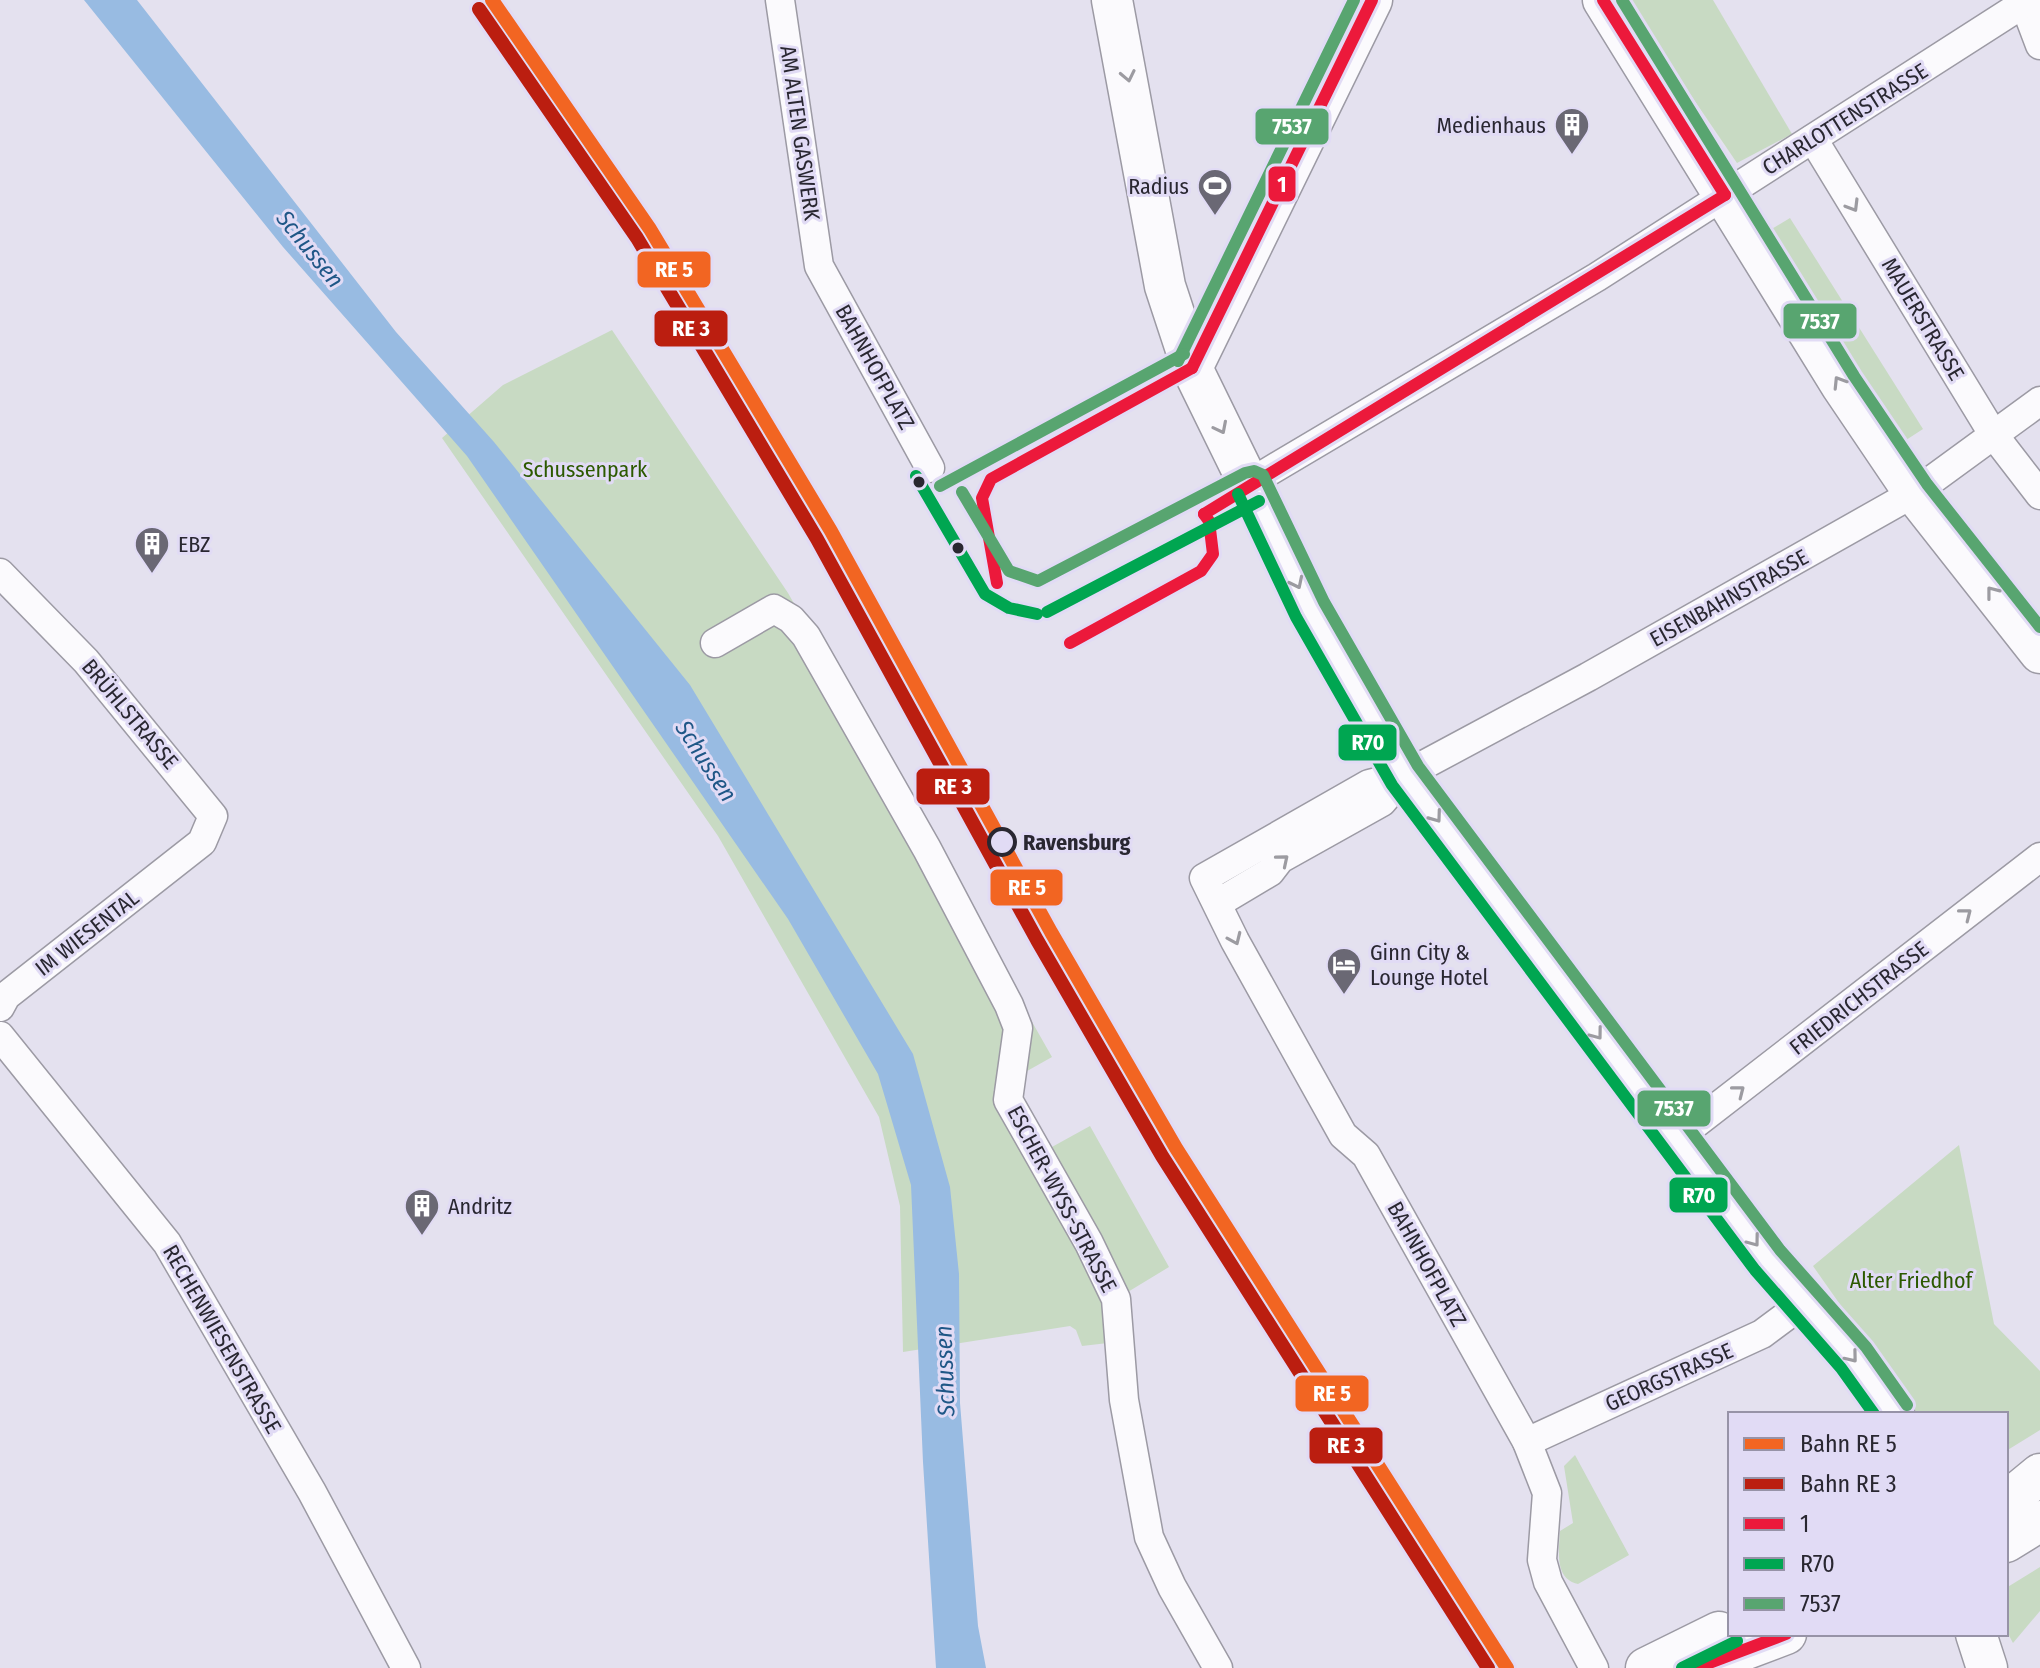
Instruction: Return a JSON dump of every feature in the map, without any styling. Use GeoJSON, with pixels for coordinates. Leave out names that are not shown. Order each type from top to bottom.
{"type":"FeatureCollection","features":[{"type":"Feature","properties":{"kind":"main road"},"geometry":{"type":"LineString","coordinates":[[1112,0],[1165,286],[1192,368],[1310,609],[1405,775],[1768,1260],[1854,1358],[1893,1412]]}},
{"type":"Feature","properties":{"kind":"main road"},"geometry":{"type":"LineString","coordinates":[[1192,368],[1372,0]]}},
{"type":"Feature","properties":{"kind":"main road"},"geometry":{"type":"LineString","coordinates":[[1603,0],[1841,385],[1914,493],[2040,653]]}},
{"type":"Feature","properties":{"kind":"main road"},"geometry":{"type":"LineString","coordinates":[[2008,1500],[2040,1474]]}},
{"type":"Feature","properties":{"kind":"main road"},"geometry":{"type":"LineString","coordinates":[[2008,1541],[2040,1521]]}},
{"type":"Feature","properties":{"kind":"main road"},"geometry":{"type":"LineString","coordinates":[[1646,1668],[1728,1628]]}},
{"type":"Feature","properties":{"kind":"main road"},"geometry":{"type":"LineString","coordinates":[[1696,1668],[1781,1636]]}},
{"type":"Feature","properties":{"kind":"main road"},"geometry":{"type":"LineString","coordinates":[[1977,1636],[1987,1668]]}},
{"type":"Feature","properties":{"kind":"street","name":"AM ALTEN GASWERK"},"geometry":{"type":"LineString","coordinates":[[780,0],[819,266]]}},
{"type":"Feature","properties":{"kind":"street","name":"CHARLOTTENSTRASSE"},"geometry":{"type":"LineString","coordinates":[[1252,487],[1268,472],[1588,282],[2026,1]]}},
{"type":"Feature","properties":{"kind":"street"},"geometry":{"type":"LineString","coordinates":[[2026,1],[2040,45]]}},
{"type":"Feature","properties":{"kind":"street","name":"MAUERSTRASSE"},"geometry":{"type":"LineString","coordinates":[[1813,139],[1993,434],[2040,495]]}},
{"type":"Feature","properties":{"kind":"street","name":"BAHNHOFPLATZ"},"geometry":{"type":"LineString","coordinates":[[819,266],[930,468]]}},
{"type":"Feature","properties":{"kind":"street","name":"EISENBAHNSTRASSE"},"geometry":{"type":"LineString","coordinates":[[1204,878],[1369,784],[1405,775],[1601,670],[1914,493],[2040,401]]}},
{"type":"Feature","properties":{"kind":"street","name":"BRÜHLSTRASSE"},"geometry":{"type":"LineString","coordinates":[[0,573],[86,661],[213,816],[202,842],[178,863]]}},
{"type":"Feature","properties":{"kind":"street","name":"ESCHER-WYSS-STRASSE"},"geometry":{"type":"LineString","coordinates":[[715,643],[774,609],[791,619],[806,636],[927,849],[1009,1005],[1018,1028],[1008,1100],[1089,1243],[1116,1299],[1124,1400],[1149,1537],[1172,1587],[1218,1668]]}},
{"type":"Feature","properties":{"kind":"street","name":"EISENBAHNSTRASSE"},"geometry":{"type":"LineString","coordinates":[[1218,903],[1270,872],[1280,859],[1382,802],[1405,775]]}},
{"type":"Feature","properties":{"kind":"street","name":"FRIEDRICHSTRASSE"},"geometry":{"type":"LineString","coordinates":[[1677,1138],[2040,857]]}},
{"type":"Feature","properties":{"kind":"street","name":"IM WIESENTAL"},"geometry":{"type":"LineString","coordinates":[[0,1007],[6,996],[178,863]]}},
{"type":"Feature","properties":{"kind":"street","name":"BAHNHOFPLATZ"},"geometry":{"type":"LineString","coordinates":[[1204,878],[1253,974],[1343,1135],[1366,1155],[1527,1442],[1547,1493],[1542,1560],[1548,1582],[1594,1668]]}},
{"type":"Feature","properties":{"kind":"street","name":"RECHENWIESENSTRASSE"},"geometry":{"type":"LineString","coordinates":[[0,1036],[167,1243],[312,1492],[406,1668]]}},
{"type":"Feature","properties":{"kind":"street","name":"GEORGSTRASSE"},"geometry":{"type":"LineString","coordinates":[[1527,1442],[1762,1334],[1805,1302]]}},
{"type":"Feature","properties":{"kind":"green space"},"geometry":{"type":"Polygon","coordinates":[[[1626,0],[1713,0],[1792,134],[1737,163],[1626,0]]]}},
{"type":"Feature","properties":{"kind":"green space"},"geometry":{"type":"Polygon","coordinates":[[[1790,218],[1923,429],[1903,442],[1770,230],[1790,218]]]}},
{"type":"Feature","properties":{"kind":"green space","name":"Schussenpark"},"geometry":{"type":"Polygon","coordinates":[[[612,330],[788,593],[1052,1057],[993,1090],[1033,1118],[1032,1158],[1090,1126],[1169,1267],[1108,1304],[1108,1343],[1082,1346],[1076,1330],[1070,1326],[903,1352],[900,1206],[879,1117],[718,836],[442,438],[503,385],[612,330]]]}},
{"type":"Feature","properties":{"kind":"green space","name":"Alter Friedhof"},"geometry":{"type":"Polygon","coordinates":[[[1959,1145],[1994,1324],[2040,1371],[2040,1430],[2008,1450],[2008,1412],[1916,1412],[1813,1266],[1959,1145]]]}},
{"type":"Feature","properties":{"kind":"green space"},"geometry":{"type":"Polygon","coordinates":[[[1575,1455],[1629,1555],[1578,1584],[1570,1581],[1561,1570],[1559,1555],[1560,1531],[1573,1523],[1564,1466],[1575,1455]]]}},
{"type":"Feature","properties":{"kind":"green space"},"geometry":{"type":"Polygon","coordinates":[[[2040,1567],[2040,1611],[2013,1643],[2008,1634],[2008,1587],[2040,1567]]]}},
{"type":"Feature","properties":{"kind":"water","name":"Schussen"},"geometry":{"type":"Polygon","coordinates":[[[84,0],[137,0],[396,332],[494,442],[690,685],[913,1054],[950,1187],[959,1274],[960,1403],[978,1626],[986,1668],[936,1668],[911,1185],[878,1074],[788,919],[467,456],[283,247],[84,0]]]}},
{"type":"Feature","properties":{"kind":"transit line"},"geometry":{"type":"LineString","coordinates":[[492,0],[650,229],[831,531],[1051,932],[1176,1148],[1507,1668]]}},
{"type":"Feature","properties":{"kind":"transit line","name":"7537"},"geometry":{"type":"LineString","coordinates":[[1178,361],[1354,0]]}},
{"type":"Feature","properties":{"kind":"transit line","name":"1"},"geometry":{"type":"LineString","coordinates":[[1192,368],[1372,0]]}},
{"type":"Feature","properties":{"kind":"transit line","name":"1"},"geometry":{"type":"LineString","coordinates":[[1603,0],[1725,195]]}},
{"type":"Feature","properties":{"kind":"transit line","name":"7537"},"geometry":{"type":"LineString","coordinates":[[1622,0],[1854,376],[1927,484],[2040,627]]}},
{"type":"Feature","properties":{"kind":"transit line"},"geometry":{"type":"LineString","coordinates":[[479,9],[637,238],[817,539],[1037,940],[1162,1156],[1488,1668]]}},
{"type":"Feature","properties":{"kind":"transit line","name":"1"},"geometry":{"type":"LineString","coordinates":[[1204,514],[1725,195]]}},
{"type":"Feature","properties":{"kind":"transit line","name":"7537"},"geometry":{"type":"LineString","coordinates":[[940,486],[1184,354]]}},
{"type":"Feature","properties":{"kind":"transit line","name":"1"},"geometry":{"type":"LineString","coordinates":[[997,583],[982,498],[991,479],[1192,368]]}},
{"type":"Feature","properties":{"kind":"transit line","name":"7537"},"geometry":{"type":"LineString","coordinates":[[962,492],[1009,571],[1038,581],[1245,473],[1254,471],[1263,475],[1324,602],[1418,766],[1780,1250],[1866,1347],[1907,1405]]}},
{"type":"Feature","properties":{"kind":"transit line","name":"R70"},"geometry":{"type":"LineString","coordinates":[[916,476],[985,594],[1009,608],[1037,614]]}},
{"type":"Feature","properties":{"kind":"transit line","name":"R70"},"geometry":{"type":"LineString","coordinates":[[1238,494],[1296,617],[1392,785],[1755,1270],[1841,1368],[1873,1412]]}},
{"type":"Feature","properties":{"kind":"transit line","name":"R70"},"geometry":{"type":"LineString","coordinates":[[1047,612],[1259,501]]}},
{"type":"Feature","properties":{"kind":"transit line","name":"1"},"geometry":{"type":"LineString","coordinates":[[1070,643],[1201,571],[1213,554],[1209,521],[1204,514]]}},
{"type":"Feature","properties":{"kind":"transit line","name":"1"},"geometry":{"type":"LineString","coordinates":[[1696,1668],[1781,1636]]}},
{"type":"Feature","properties":{"kind":"transit line","name":"R70"},"geometry":{"type":"LineString","coordinates":[[1682,1668],[1737,1641]]}},
{"type":"Feature","properties":{"kind":"place","name":"Medienhaus"},"geometry":{"type":"Point","coordinates":[1572,156]}},
{"type":"Feature","properties":{"kind":"place","name":"Radius"},"geometry":{"type":"Point","coordinates":[1215,217]}},
{"type":"Feature","properties":{"kind":"place","name":"EBZ"},"geometry":{"type":"Point","coordinates":[152,575]}},
{"type":"Feature","properties":{"kind":"place","name":"Ravensburg"},"geometry":{"type":"Point","coordinates":[1002,842]}},
{"type":"Feature","properties":{"kind":"place","name":"Ginn City & Lounge Hotel"},"geometry":{"type":"Point","coordinates":[1344,996]}},
{"type":"Feature","properties":{"kind":"place","name":"Andritz"},"geometry":{"type":"Point","coordinates":[422,1237]}}]}
